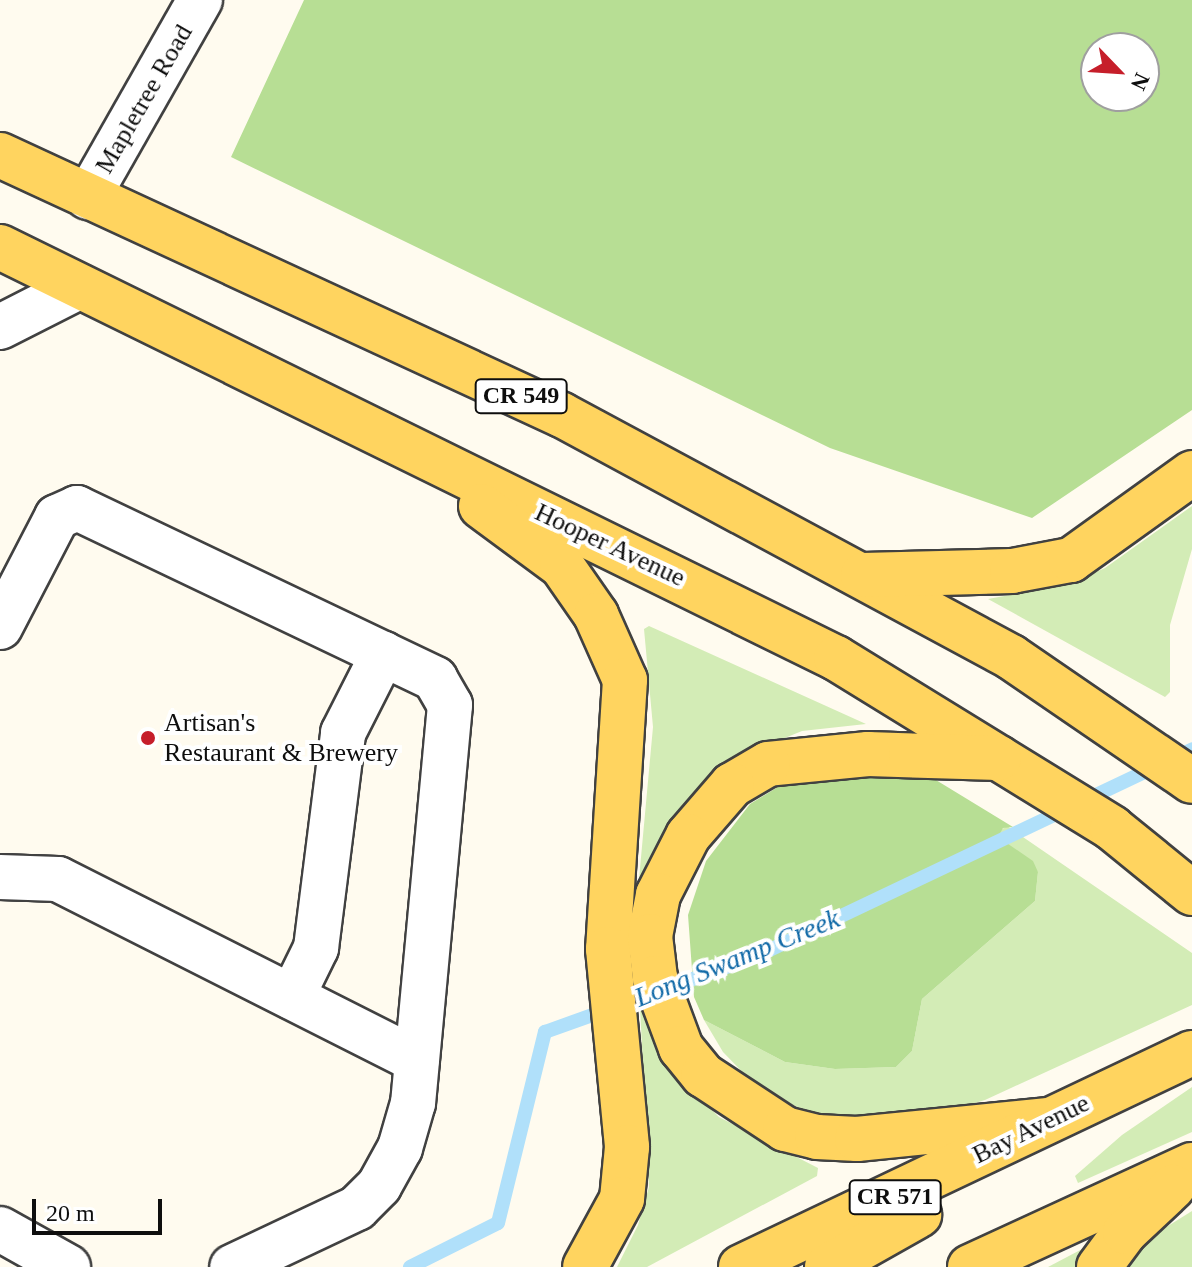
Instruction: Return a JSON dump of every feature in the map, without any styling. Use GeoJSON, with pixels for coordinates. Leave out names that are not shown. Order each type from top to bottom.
{"type":"FeatureCollection","features":[{"type":"Feature","properties":{"kind":"main road","name":"CR 549"},"geometry":{"type":"LineString","coordinates":[[0,155],[562,415],[1011,657],[1191,780]]}},
{"type":"Feature","properties":{"kind":"main road","name":"Hooper Avenue"},"geometry":{"type":"LineString","coordinates":[[0,247],[409,451],[709,592],[836,658],[1015,764],[1112,828],[1192,893]]}},
{"type":"Feature","properties":{"kind":"main road"},"geometry":{"type":"LineString","coordinates":[[409,451],[562,566],[617,656],[625,680],[608,949],[627,1147],[622,1199],[585,1267]]}},
{"type":"Feature","properties":{"kind":"main road"},"geometry":{"type":"LineString","coordinates":[[861,575],[1012,571],[1071,560],[1192,473]]}},
{"type":"Feature","properties":{"kind":"main road"},"geometry":{"type":"LineString","coordinates":[[1015,764],[868,754],[768,764],[732,785],[688,836],[658,895],[650,936],[655,978],[681,1048],[703,1075],[785,1129],[806,1135],[857,1139],[1046,1120]]}},
{"type":"Feature","properties":{"kind":"main road","name":"Bay Avenue"},"geometry":{"type":"LineString","coordinates":[[741,1267],[885,1202],[1046,1120],[1192,1053]]}},
{"type":"Feature","properties":{"kind":"main road"},"geometry":{"type":"LineString","coordinates":[[827,1267],[921,1214],[1046,1120]]}},
{"type":"Feature","properties":{"kind":"main road"},"geometry":{"type":"LineString","coordinates":[[970,1267],[1192,1167]]}},
{"type":"Feature","properties":{"kind":"main road"},"geometry":{"type":"LineString","coordinates":[[1099,1267],[1125,1232],[1192,1167]]}},
{"type":"Feature","properties":{"kind":"street","name":"Mapletree Road"},"geometry":{"type":"LineString","coordinates":[[88,197],[200,0]]}},
{"type":"Feature","properties":{"kind":"street"},"geometry":{"type":"LineString","coordinates":[[0,327],[79,287]]}},
{"type":"Feature","properties":{"kind":"street"},"geometry":{"type":"LineString","coordinates":[[0,627],[57,517],[77,508],[435,679],[450,705],[417,1060],[400,1148],[379,1186],[357,1208],[232,1267]]}},
{"type":"Feature","properties":{"kind":"street"},"geometry":{"type":"LineString","coordinates":[[292,997],[316,948],[343,733],[383,654]]}},
{"type":"Feature","properties":{"kind":"street"},"geometry":{"type":"LineString","coordinates":[[0,877],[58,879],[417,1060]]}},
{"type":"Feature","properties":{"kind":"street"},"geometry":{"type":"LineString","coordinates":[[0,1229],[68,1267]]}},
{"type":"Feature","properties":{"kind":"green space"},"geometry":{"type":"Polygon","coordinates":[[[304,0],[1192,0],[1192,410],[1032,518],[830,448],[231,157],[304,0]]]}},
{"type":"Feature","properties":{"kind":"green space"},"geometry":{"type":"Polygon","coordinates":[[[1192,506],[1192,549],[1170,625],[1170,692],[1165,697],[988,599],[1069,584],[1105,568],[1192,506]]]}},
{"type":"Feature","properties":{"kind":"green space"},"geometry":{"type":"Polygon","coordinates":[[[649,626],[866,724],[802,731],[770,744],[647,881],[639,879],[653,727],[644,629],[649,626]]]}},
{"type":"Feature","properties":{"kind":"green space"},"geometry":{"type":"Polygon","coordinates":[[[814,772],[931,777],[1013,827],[1003,828],[998,837],[1033,861],[1038,872],[1035,901],[922,999],[912,1051],[896,1067],[835,1069],[785,1062],[704,1020],[694,997],[688,915],[706,861],[750,804],[791,779],[814,772]]]}},
{"type":"Feature","properties":{"kind":"green space"},"geometry":{"type":"Polygon","coordinates":[[[1007,826],[1192,953],[1192,1005],[985,1100],[931,1116],[838,1118],[801,1109],[755,1085],[723,1052],[704,1020],[785,1062],[835,1069],[896,1067],[912,1051],[922,999],[1035,901],[1038,872],[1000,841],[999,831],[1007,826]]]}},
{"type":"Feature","properties":{"kind":"green space"},"geometry":{"type":"Polygon","coordinates":[[[648,1006],[696,1094],[719,1117],[818,1168],[817,1176],[647,1267],[617,1267],[638,1225],[649,1187],[640,1007],[648,1006]]]}},
{"type":"Feature","properties":{"kind":"green space"},"geometry":{"type":"Polygon","coordinates":[[[1192,1087],[1192,1132],[1078,1183],[1075,1176],[1122,1135],[1192,1087]]]}},
{"type":"Feature","properties":{"kind":"green space"},"geometry":{"type":"Polygon","coordinates":[[[1192,1211],[1192,1267],[1122,1267],[1160,1231],[1192,1211]]]}},
{"type":"Feature","properties":{"kind":"green space"},"geometry":{"type":"Polygon","coordinates":[[[1086,1247],[1075,1267],[1048,1267],[1086,1247]]]}},
{"type":"Feature","properties":{"kind":"waterway","name":"Long Swamp Creek"},"geometry":{"type":"LineString","coordinates":[[410,1267],[498,1223],[545,1032],[757,956],[1192,749]]}},
{"type":"Feature","properties":{"kind":"place","name":"Artisan's Restaurant & Brewery"},"geometry":{"type":"Point","coordinates":[148,738]}}]}
